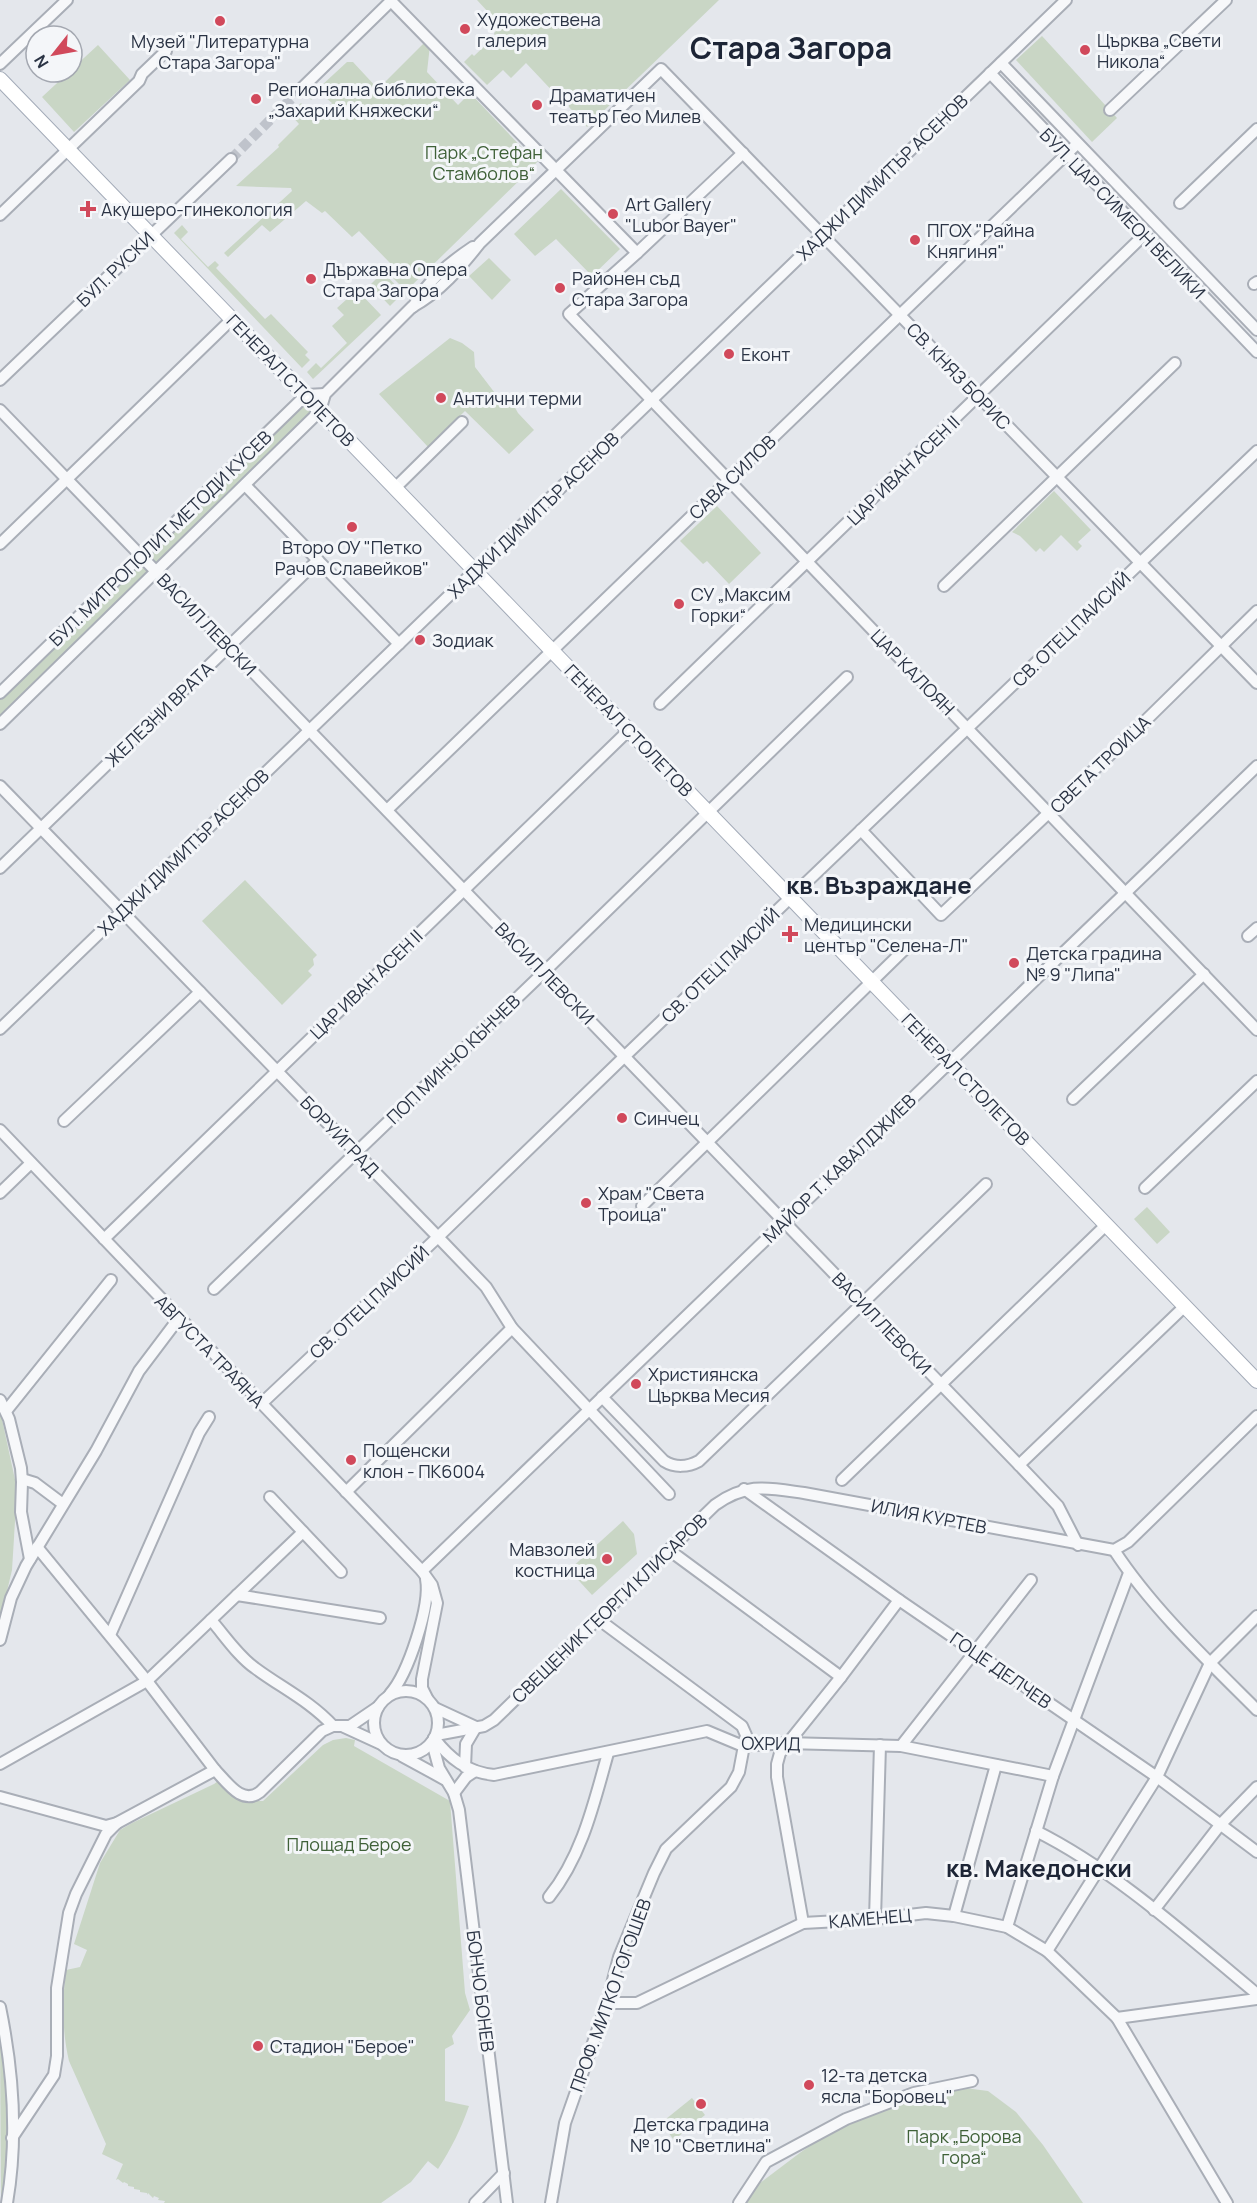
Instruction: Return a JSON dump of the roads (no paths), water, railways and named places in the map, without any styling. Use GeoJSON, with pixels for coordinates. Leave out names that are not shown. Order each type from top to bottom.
{"type":"FeatureCollection","features":[{"type":"Feature","properties":{"kind":"main road","name":"ГЕНЕРАЛ СТОЛЕТОВ"},"geometry":{"type":"LineString","coordinates":[[0,79],[1257,1381]]}},
{"type":"Feature","properties":{"kind":"street"},"geometry":{"type":"LineString","coordinates":[[0,64],[67,0]]}},
{"type":"Feature","properties":{"kind":"street"},"geometry":{"type":"LineString","coordinates":[[301,89],[392,0],[637,253],[743,153]]}},
{"type":"Feature","properties":{"kind":"street","name":"ХАДЖИ ДИМИТЪР АСЕНОВ"},"geometry":{"type":"LineString","coordinates":[[0,1029],[1066,0]]}},
{"type":"Feature","properties":{"kind":"street"},"geometry":{"type":"LineString","coordinates":[[1110,110],[1226,0]]}},
{"type":"Feature","properties":{"kind":"street"},"geometry":{"type":"LineString","coordinates":[[0,215],[139,81],[142,74],[166,51]]}},
{"type":"Feature","properties":{"kind":"street","name":"БУЛ. ЦАР СИМЕОН ВЕЛИКИ"},"geometry":{"type":"LineString","coordinates":[[1001,63],[1257,330]]}},
{"type":"Feature","properties":{"kind":"street","name":"БУЛ. МИТРОПОЛИТ МЕТОДИ КУСЕВ"},"geometry":{"type":"LineString","coordinates":[[0,724],[320,411],[325,394],[425,294],[661,69]]}},
{"type":"Feature","properties":{"kind":"street","name":"СВ. КНЯЗ БОРИС"},"geometry":{"type":"LineString","coordinates":[[661,69],[1257,683]]}},
{"type":"Feature","properties":{"kind":"street","name":"БУЛ. ЦАР СИМЕОН ВЕЛИКИ"},"geometry":{"type":"LineString","coordinates":[[990,73],[1257,352]]}},
{"type":"Feature","properties":{"kind":"street"},"geometry":{"type":"LineString","coordinates":[[1180,203],[1257,129]]}},
{"type":"Feature","properties":{"kind":"street","name":"САВА СИЛОВ"},"geometry":{"type":"LineString","coordinates":[[387,810],[1077,144]]}},
{"type":"Feature","properties":{"kind":"street","name":"БУЛ. РУСКИ"},"geometry":{"type":"LineString","coordinates":[[0,380],[231,159]]}},
{"type":"Feature","properties":{"kind":"street","name":"ЦАР ИВАН АСЕН II"},"geometry":{"type":"LineString","coordinates":[[660,704],[1144,235]]}},
{"type":"Feature","properties":{"kind":"street","name":"ЦАР КАЛОЯН"},"geometry":{"type":"LineString","coordinates":[[637,253],[569,314],[1257,1030]]}},
{"type":"Feature","properties":{"kind":"street"},"geometry":{"type":"LineString","coordinates":[[0,544],[232,319]]}},
{"type":"Feature","properties":{"kind":"street"},"geometry":{"type":"LineString","coordinates":[[944,586],[1174,363]]}},
{"type":"Feature","properties":{"kind":"street"},"geometry":{"type":"LineString","coordinates":[[306,396],[325,394]]}},
{"type":"Feature","properties":{"kind":"street","name":"БУЛ. МИТРОПОЛИТ МЕТОДИ КУСЕВ"},"geometry":{"type":"LineString","coordinates":[[0,693],[306,396]]}},
{"type":"Feature","properties":{"kind":"street","name":"ВАСИЛ ЛЕВСКИ"},"geometry":{"type":"LineString","coordinates":[[0,410],[1058,1506],[1078,1545]]}},
{"type":"Feature","properties":{"kind":"street"},"geometry":{"type":"LineString","coordinates":[[395,488],[462,422]]}},
{"type":"Feature","properties":{"kind":"street","name":"СВ. ОТЕЦ ПАИСИЙ"},"geometry":{"type":"LineString","coordinates":[[261,1404],[1257,451]]}},
{"type":"Feature","properties":{"kind":"street"},"geometry":{"type":"LineString","coordinates":[[245,485],[399,644]]}},
{"type":"Feature","properties":{"kind":"street","name":"ЖЕЛЕЗНИ ВРАТА"},"geometry":{"type":"LineString","coordinates":[[0,868],[318,560]]}},
{"type":"Feature","properties":{"kind":"street","name":"СВЕТА ТРОИЦА"},"geometry":{"type":"LineString","coordinates":[[861,830],[941,915],[1257,611]]}},
{"type":"Feature","properties":{"kind":"street","name":"ПОП МИНЧО КЪНЧЕВ"},"geometry":{"type":"LineString","coordinates":[[214,1289],[847,677]]}},
{"type":"Feature","properties":{"kind":"street","name":"ЦАР ИВАН АСЕН II"},"geometry":{"type":"LineString","coordinates":[[104,1239],[629,730]]}},
{"type":"Feature","properties":{"kind":"street","name":"МАЙОР Т. КАВАЛДЖИЕВ"},"geometry":{"type":"LineString","coordinates":[[422,1571],[1257,766]]}},
{"type":"Feature","properties":{"kind":"street","name":"БОРУЙГРАД"},"geometry":{"type":"LineString","coordinates":[[0,786],[486,1287],[512,1328],[669,1494]]}},
{"type":"Feature","properties":{"kind":"street"},"geometry":{"type":"LineString","coordinates":[[1248,936],[1257,928]]}},
{"type":"Feature","properties":{"kind":"street"},"geometry":{"type":"LineString","coordinates":[[642,1206],[905,949]]}},
{"type":"Feature","properties":{"kind":"street"},"geometry":{"type":"LineString","coordinates":[[1073,1099],[1204,975]]}},
{"type":"Feature","properties":{"kind":"street"},"geometry":{"type":"LineString","coordinates":[[64,1121],[200,992]]}},
{"type":"Feature","properties":{"kind":"street"},"geometry":{"type":"LineString","coordinates":[[1145,1188],[1257,1082]]}},
{"type":"Feature","properties":{"kind":"street","name":"АВГУСТА ТРАЯНА"},"geometry":{"type":"LineString","coordinates":[[0,1130],[422,1571],[433,1588],[437,1604],[422,1679],[422,1688],[427,1698]]}},
{"type":"Feature","properties":{"kind":"street"},"geometry":{"type":"LineString","coordinates":[[0,1193],[31,1163]]}},
{"type":"Feature","properties":{"kind":"street"},"geometry":{"type":"LineString","coordinates":[[602,1397],[664,1461],[669,1464],[692,1465],[710,1451],[986,1184]]}},
{"type":"Feature","properties":{"kind":"street"},"geometry":{"type":"LineString","coordinates":[[842,1480],[1106,1225]]}},
{"type":"Feature","properties":{"kind":"street"},"geometry":{"type":"LineString","coordinates":[[6,1411],[111,1280]]}},
{"type":"Feature","properties":{"kind":"street"},"geometry":{"type":"LineString","coordinates":[[1019,1465],[1185,1306]]}},
{"type":"Feature","properties":{"kind":"street"},"geometry":{"type":"LineString","coordinates":[[0,1640],[11,1598],[30,1559],[96,1451],[145,1362],[179,1318]]}},
{"type":"Feature","properties":{"kind":"street"},"geometry":{"type":"LineString","coordinates":[[346,1492],[512,1328]]}},
{"type":"Feature","properties":{"kind":"street"},"geometry":{"type":"LineString","coordinates":[[0,1400],[6,1411],[22,1479],[21,1512],[30,1559]]}},
{"type":"Feature","properties":{"kind":"street"},"geometry":{"type":"LineString","coordinates":[[1257,1415],[1128,1542],[1114,1551],[1129,1573],[1209,1663],[1257,1710]]}},
{"type":"Feature","properties":{"kind":"street"},"geometry":{"type":"LineString","coordinates":[[110,1635],[199,1433],[209,1417]]}},
{"type":"Feature","properties":{"kind":"street"},"geometry":{"type":"LineString","coordinates":[[22,1479],[35,1483],[63,1504]]}},
{"type":"Feature","properties":{"kind":"street","name":"ИЛИЯ КУРТЕВ"},"geometry":{"type":"LineString","coordinates":[[744,1489],[761,1488],[804,1493],[1114,1551]]}},
{"type":"Feature","properties":{"kind":"street","name":"СВЕЩЕНИК ГЕОРГИ КЛИСАРОВ"},"geometry":{"type":"LineString","coordinates":[[434,1738],[489,1724],[494,1720],[716,1505],[744,1489]]}},
{"type":"Feature","properties":{"kind":"street","name":"ГОЦЕ ДЕЛЧЕВ"},"geometry":{"type":"LineString","coordinates":[[744,1489],[899,1600],[1157,1776],[1257,1852]]}},
{"type":"Feature","properties":{"kind":"street"},"geometry":{"type":"LineString","coordinates":[[270,1497],[342,1572]]}},
{"type":"Feature","properties":{"kind":"street"},"geometry":{"type":"LineString","coordinates":[[0,1764],[147,1681],[303,1532]]}},
{"type":"Feature","properties":{"kind":"street"},"geometry":{"type":"LineString","coordinates":[[37,1547],[147,1681],[215,1770],[242,1796],[254,1797],[324,1729],[359,1721],[378,1707],[389,1695],[405,1672],[411,1655],[426,1598],[426,1582],[422,1571]]}},
{"type":"Feature","properties":{"kind":"street"},"geometry":{"type":"LineString","coordinates":[[669,1550],[841,1677]]}},
{"type":"Feature","properties":{"kind":"street"},"geometry":{"type":"LineString","coordinates":[[1007,1927],[1053,1776],[1129,1573]]}},
{"type":"Feature","properties":{"kind":"street"},"geometry":{"type":"LineString","coordinates":[[901,1746],[1031,1580]]}},
{"type":"Feature","properties":{"kind":"street"},"geometry":{"type":"LineString","coordinates":[[237,1596],[380,1618]]}},
{"type":"Feature","properties":{"kind":"street"},"geometry":{"type":"LineString","coordinates":[[802,1923],[777,1777],[780,1753],[899,1600]]}},
{"type":"Feature","properties":{"kind":"street"},"geometry":{"type":"LineString","coordinates":[[1047,1951],[1157,1776],[1209,1663],[1257,1617]]}},
{"type":"Feature","properties":{"kind":"street"},"geometry":{"type":"LineString","coordinates":[[598,1619],[742,1726],[746,1735],[743,1746]]}},
{"type":"Feature","properties":{"kind":"street"},"geometry":{"type":"LineString","coordinates":[[211,1620],[253,1667],[313,1706],[338,1726],[363,1734],[398,1754],[417,1753],[434,1738],[438,1721],[435,1708]]}},
{"type":"Feature","properties":{"kind":"street"},"geometry":{"type":"LineString","coordinates":[[389,1695],[399,1691],[418,1693],[427,1698],[435,1708],[476,1727],[466,1744],[470,1769],[454,1793]]}},
{"type":"Feature","properties":{"kind":"street"},"geometry":{"type":"LineString","coordinates":[[378,1707],[374,1726],[377,1737],[383,1745]]}},
{"type":"Feature","properties":{"kind":"street","name":"ОХРИД"},"geometry":{"type":"LineString","coordinates":[[470,1769],[494,1774],[608,1753],[707,1731],[743,1746],[786,1743],[901,1746],[1053,1776]]}},
{"type":"Feature","properties":{"kind":"street"},"geometry":{"type":"LineString","coordinates":[[434,1738],[453,1760],[470,1769]]}},
{"type":"Feature","properties":{"kind":"street","name":"БОНЧО БОНЕВ"},"geometry":{"type":"LineString","coordinates":[[434,1738],[439,1768],[454,1793],[459,1810],[507,2203]]}},
{"type":"Feature","properties":{"kind":"street"},"geometry":{"type":"LineString","coordinates":[[875,1919],[880,1745]]}},
{"type":"Feature","properties":{"kind":"street","name":"ПРОФ. МИТКО ГОГОШЕВ"},"geometry":{"type":"LineString","coordinates":[[551,2203],[565,2123],[607,2003],[620,1957],[654,1873],[666,1849],[731,1787],[739,1772],[743,1746]]}},
{"type":"Feature","properties":{"kind":"street"},"geometry":{"type":"LineString","coordinates":[[549,1897],[574,1860],[596,1798],[608,1753]]}},
{"type":"Feature","properties":{"kind":"street","name":"БОНЧО БОНЕВ"},"geometry":{"type":"LineString","coordinates":[[398,1754],[432,1771],[446,1781]]}},
{"type":"Feature","properties":{"kind":"street"},"geometry":{"type":"LineString","coordinates":[[954,1916],[996,1765]]}},
{"type":"Feature","properties":{"kind":"street"},"geometry":{"type":"LineString","coordinates":[[12,2138],[53,2079],[57,2053],[57,1988],[69,1913],[106,1834],[117,1823],[215,1770]]}},
{"type":"Feature","properties":{"kind":"street"},"geometry":{"type":"LineString","coordinates":[[1154,1910],[1220,1825],[1257,1787]]}},
{"type":"Feature","properties":{"kind":"street"},"geometry":{"type":"LineString","coordinates":[[0,1797],[100,1825],[117,1823]]}},
{"type":"Feature","properties":{"kind":"street"},"geometry":{"type":"LineString","coordinates":[[1036,1831],[1064,1845],[1099,1869],[1154,1910],[1257,1994]]}},
{"type":"Feature","properties":{"kind":"street","name":"КАМЕНЕЦ"},"geometry":{"type":"LineString","coordinates":[[607,2003],[637,2003],[802,1923],[875,1919],[926,1913],[954,1916],[1007,1927],[1047,1951],[1117,2018],[1227,2203]]}},
{"type":"Feature","properties":{"kind":"street"},"geometry":{"type":"LineString","coordinates":[[1117,2018],[1257,1999]]}},
{"type":"Feature","properties":{"kind":"street"},"geometry":{"type":"LineString","coordinates":[[0,2007],[11,2082],[12,2138],[7,2203]]}},
{"type":"Feature","properties":{"kind":"street"},"geometry":{"type":"LineString","coordinates":[[739,2203],[766,2162],[846,2119],[914,2093],[972,2081]]}},
{"type":"Feature","properties":{"kind":"street"},"geometry":{"type":"LineString","coordinates":[[475,2203],[504,2173]]}},
{"type":"Feature","properties":{"kind":"tunnel"},"geometry":{"type":"LineString","coordinates":[[231,159],[301,89]]}},
{"type":"Feature","properties":{"kind":"place","name":"Музей \"Литературна Стара Загора\""},"geometry":{"type":"Point","coordinates":[220,21]}},
{"type":"Feature","properties":{"kind":"place","name":"Художествена галерия"},"geometry":{"type":"Point","coordinates":[465,29]}},
{"type":"Feature","properties":{"kind":"place","name":"Църква „Свети Никола“"},"geometry":{"type":"Point","coordinates":[1085,50]}},
{"type":"Feature","properties":{"kind":"place","name":"Регионална библиотека „Захарий Княжески“"},"geometry":{"type":"Point","coordinates":[256,99]}},
{"type":"Feature","properties":{"kind":"place","name":"Драматичен театър Гео Милев"},"geometry":{"type":"Point","coordinates":[537,105]}},
{"type":"Feature","properties":{"kind":"place","name":"Акушеро-гинекология"},"geometry":{"type":"Point","coordinates":[88,209]}},
{"type":"Feature","properties":{"kind":"place","name":"Art Gallery \"Lubor Bayer\""},"geometry":{"type":"Point","coordinates":[613,214]}},
{"type":"Feature","properties":{"kind":"place","name":"ПГОХ \"Райна Княгиня\""},"geometry":{"type":"Point","coordinates":[915,240]}},
{"type":"Feature","properties":{"kind":"place","name":"Държавна Опера Стара Загора"},"geometry":{"type":"Point","coordinates":[311,279]}},
{"type":"Feature","properties":{"kind":"place","name":"Районен съд Стара Загора"},"geometry":{"type":"Point","coordinates":[560,288]}},
{"type":"Feature","properties":{"kind":"place","name":"Еконт"},"geometry":{"type":"Point","coordinates":[729,354]}},
{"type":"Feature","properties":{"kind":"place","name":"Антични терми"},"geometry":{"type":"Point","coordinates":[441,398]}},
{"type":"Feature","properties":{"kind":"place","name":"Второ ОУ \"Петко Рачов Славейков\""},"geometry":{"type":"Point","coordinates":[352,527]}},
{"type":"Feature","properties":{"kind":"place","name":"СУ „Максим Горки“"},"geometry":{"type":"Point","coordinates":[679,604]}},
{"type":"Feature","properties":{"kind":"place","name":"Зодиак"},"geometry":{"type":"Point","coordinates":[420,640]}},
{"type":"Feature","properties":{"kind":"place","name":"Медицински център \"Селена-Л\""},"geometry":{"type":"Point","coordinates":[790,934]}},
{"type":"Feature","properties":{"kind":"place","name":"Детска градина № 9 \"Липа\""},"geometry":{"type":"Point","coordinates":[1014,963]}},
{"type":"Feature","properties":{"kind":"place","name":"Синчец"},"geometry":{"type":"Point","coordinates":[622,1118]}},
{"type":"Feature","properties":{"kind":"place","name":"Храм \"Света Троица\""},"geometry":{"type":"Point","coordinates":[586,1203]}},
{"type":"Feature","properties":{"kind":"place","name":"Християнска Църква Месия"},"geometry":{"type":"Point","coordinates":[636,1384]}},
{"type":"Feature","properties":{"kind":"place","name":"Пощенски клон - ПК6004"},"geometry":{"type":"Point","coordinates":[351,1460]}},
{"type":"Feature","properties":{"kind":"place","name":"Мавзолей костница"},"geometry":{"type":"Point","coordinates":[607,1559]}},
{"type":"Feature","properties":{"kind":"place","name":"Стадион \"Берое\""},"geometry":{"type":"Point","coordinates":[258,2046]}},
{"type":"Feature","properties":{"kind":"place","name":"12-та детска ясла \"Боровец\""},"geometry":{"type":"Point","coordinates":[809,2085]}},
{"type":"Feature","properties":{"kind":"place","name":"Детска градина № 10 \"Светлина\""},"geometry":{"type":"Point","coordinates":[701,2104]}},
{"type":"Feature","properties":{"kind":"district","name":"Стара Загора"},"geometry":{"type":"Point","coordinates":[791,47]}},
{"type":"Feature","properties":{"kind":"district","name":"кв. Възраждане"},"geometry":{"type":"Point","coordinates":[879,884]}},
{"type":"Feature","properties":{"kind":"district","name":"кв. Македонски"},"geometry":{"type":"Point","coordinates":[1039,1867]}},
{"type":"Feature","properties":{"kind":"park label","name":"Парк „Стефан Стамболов“"},"geometry":{"type":"Point","coordinates":[484,162]}},
{"type":"Feature","properties":{"kind":"park label","name":"Площад Берое"},"geometry":{"type":"Point","coordinates":[349,1844]}},
{"type":"Feature","properties":{"kind":"park label","name":"Парк „Борова гора“"},"geometry":{"type":"Point","coordinates":[964,2146]}}]}
